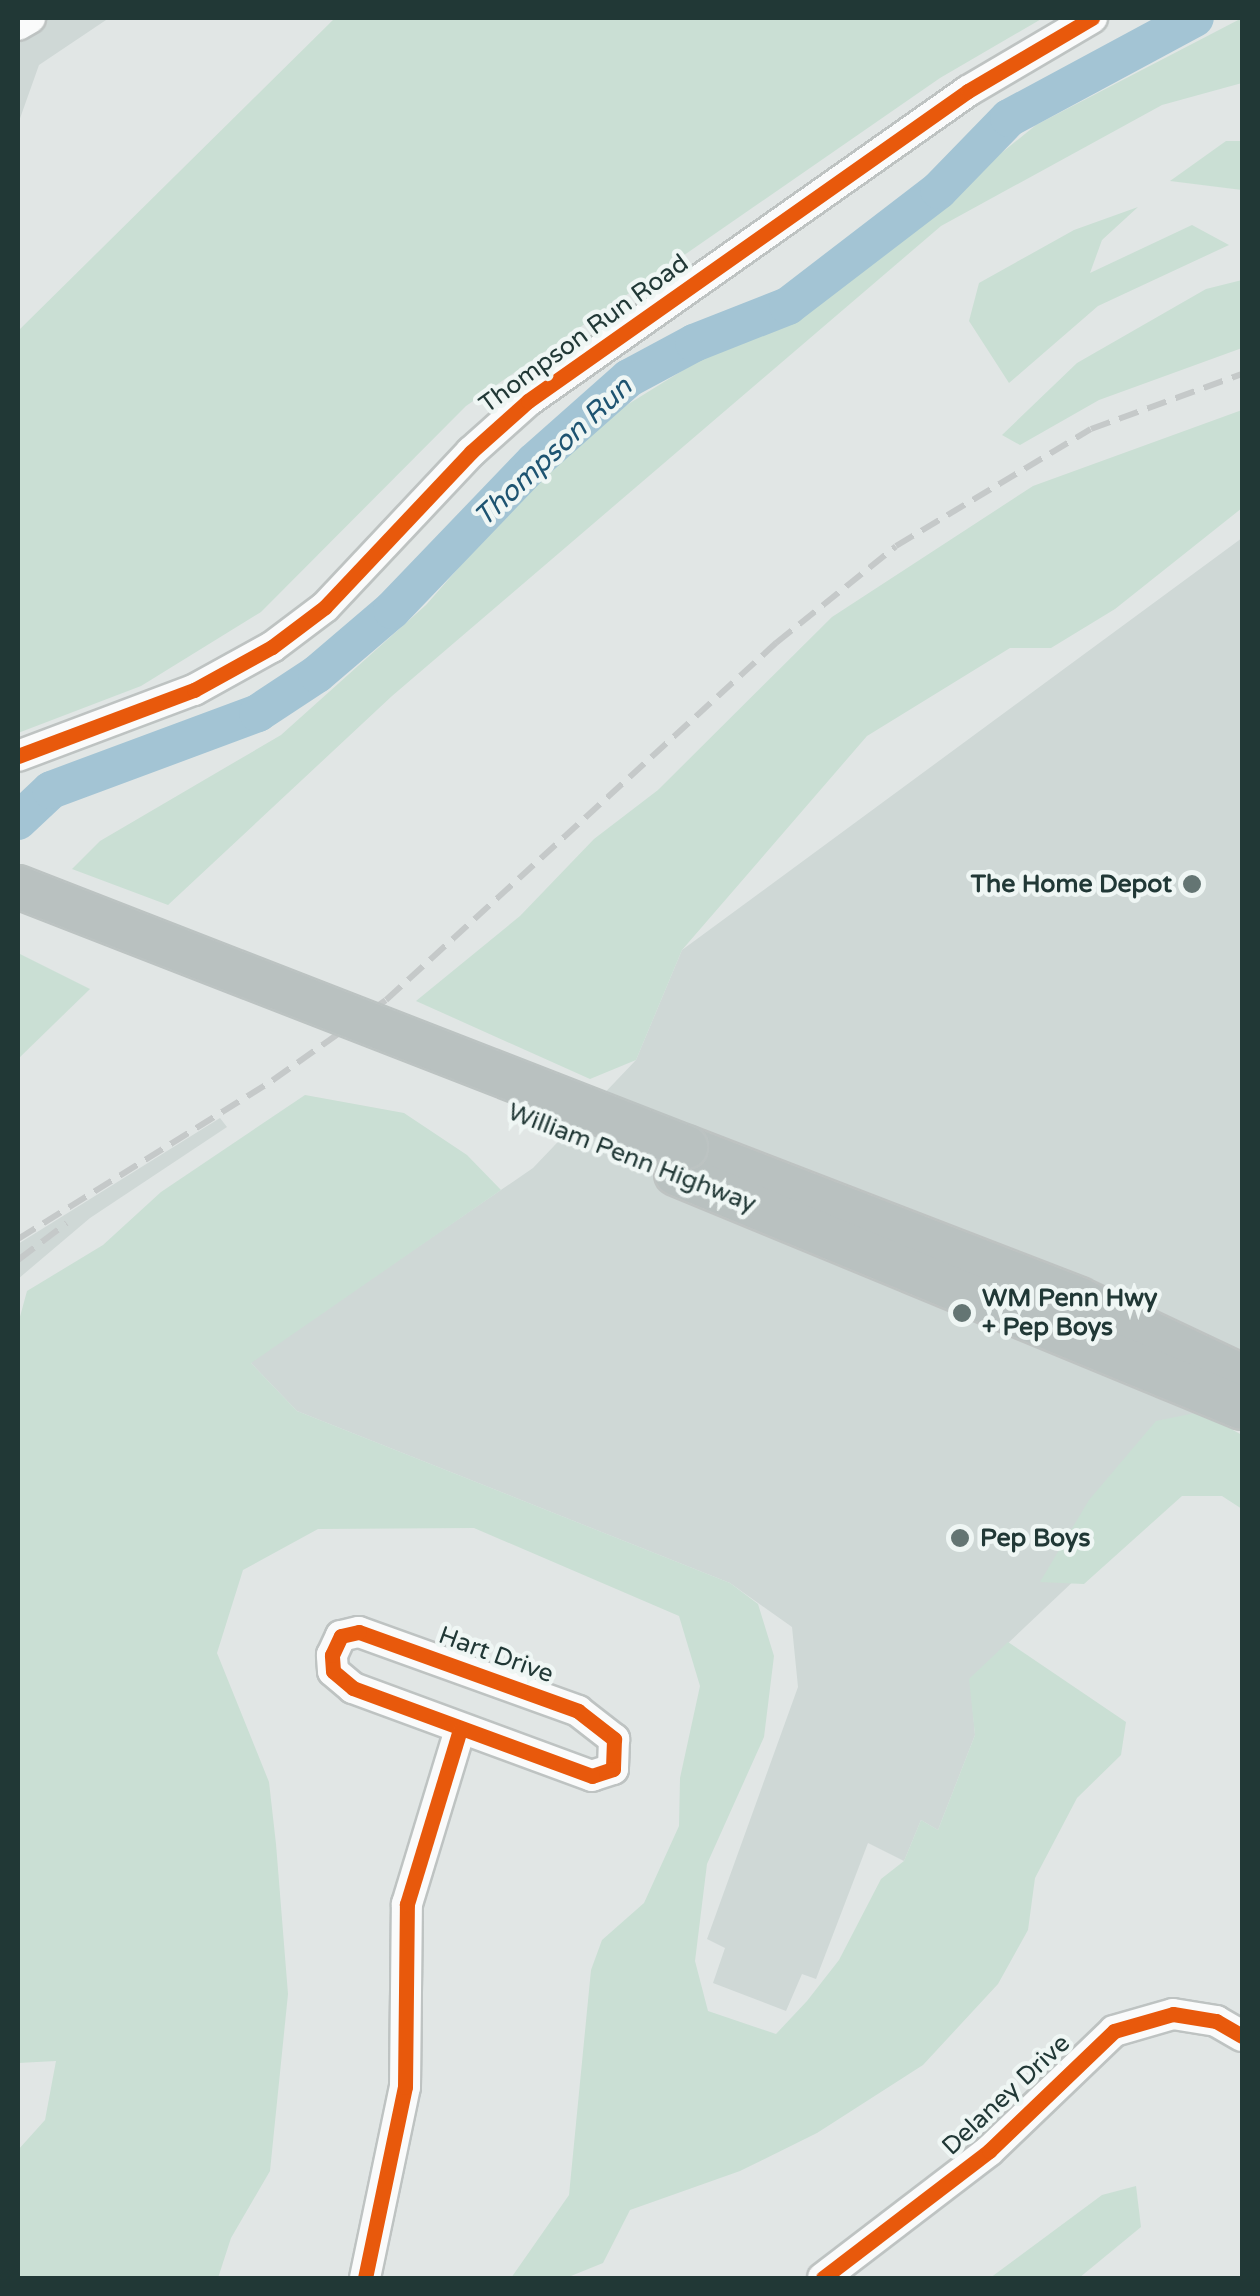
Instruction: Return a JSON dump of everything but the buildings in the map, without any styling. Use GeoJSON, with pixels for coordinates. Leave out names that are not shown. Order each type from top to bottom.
{"type":"FeatureCollection","features":[{"type":"Feature","properties":{"kind":"highway","name":"William Penn Highway"},"geometry":{"type":"LineString","coordinates":[[18,887],[681,1160],[1242,1408]]}},
{"type":"Feature","properties":{"kind":"highway","name":"William Penn Highway"},"geometry":{"type":"LineString","coordinates":[[18,918],[681,1160],[1079,1298],[1242,1376]]}},
{"type":"Feature","properties":{"kind":"street"},"geometry":{"type":"LineString","coordinates":[[18,25],[30,18]]}},
{"type":"Feature","properties":{"kind":"street","name":"Thompson Run Road"},"geometry":{"type":"LineString","coordinates":[[18,756],[194,690],[272,647],[326,607],[470,452],[528,401],[968,91],[1092,18]]}},
{"type":"Feature","properties":{"kind":"street","name":"Hart Drive"},"geometry":{"type":"LineString","coordinates":[[359,1632],[578,1712],[614,1739],[612,1769],[592,1776],[460,1730],[353,1688],[333,1671],[332,1655],[341,1636],[359,1632]]}},
{"type":"Feature","properties":{"kind":"street"},"geometry":{"type":"LineString","coordinates":[[365,2278],[405,2087],[407,1904],[460,1730]]}},
{"type":"Feature","properties":{"kind":"street","name":"Delaney Drive"},"geometry":{"type":"LineString","coordinates":[[823,2278],[989,2151],[1114,2031],[1173,2014],[1216,2020],[1242,2036]]}},
{"type":"Feature","properties":{"kind":"shaded area"},"geometry":{"type":"Polygon","coordinates":[[[18,18],[109,18],[39,65],[18,124],[18,18]]]}},
{"type":"Feature","properties":{"kind":"shaded area"},"geometry":{"type":"Polygon","coordinates":[[[1242,538],[1242,1422],[970,1679],[975,1735],[938,1830],[921,1820],[904,1861],[868,1843],[816,1979],[802,1974],[786,2011],[713,1983],[725,1948],[707,1939],[798,1687],[792,1627],[730,1583],[297,1411],[250,1362],[533,1168],[636,1060],[682,950],[1242,538]]]}},
{"type":"Feature","properties":{"kind":"shaded area"},"geometry":{"type":"Polygon","coordinates":[[[220,1118],[227,1127],[90,1218],[18,1279],[18,1244],[220,1118]]]}},
{"type":"Feature","properties":{"kind":"green space"},"geometry":{"type":"Polygon","coordinates":[[[335,18],[1043,18],[940,78],[466,406],[261,612],[141,686],[18,733],[18,331],[335,18]]]}},
{"type":"Feature","properties":{"kind":"green space"},"geometry":{"type":"Polygon","coordinates":[[[1242,18],[1242,83],[1162,105],[941,226],[392,696],[168,905],[72,869],[100,841],[281,735],[426,605],[511,508],[614,413],[701,359],[790,324],[1036,125],[1242,18]]]}},
{"type":"Feature","properties":{"kind":"green space"},"geometry":{"type":"Polygon","coordinates":[[[1226,141],[1242,141],[1242,190],[1170,181],[1226,141]]]}},
{"type":"Feature","properties":{"kind":"green space"},"geometry":{"type":"Polygon","coordinates":[[[1138,207],[1102,240],[1090,273],[1192,225],[1229,245],[1098,306],[1009,383],[969,321],[979,283],[1074,230],[1138,207]]]}},
{"type":"Feature","properties":{"kind":"green space"},"geometry":{"type":"Polygon","coordinates":[[[1242,280],[1242,348],[1099,400],[1020,445],[1002,435],[1077,363],[1206,289],[1242,280]]]}},
{"type":"Feature","properties":{"kind":"green space"},"geometry":{"type":"Polygon","coordinates":[[[1242,410],[1242,508],[1115,609],[1051,648],[1010,648],[867,736],[682,950],[636,1060],[590,1079],[416,1001],[520,916],[594,839],[658,790],[832,617],[1033,486],[1242,410]]]}},
{"type":"Feature","properties":{"kind":"green space"},"geometry":{"type":"Polygon","coordinates":[[[18,953],[90,989],[18,1059],[18,953]]]}},
{"type":"Feature","properties":{"kind":"green space"},"geometry":{"type":"Polygon","coordinates":[[[305,1095],[404,1113],[467,1155],[501,1190],[251,1363],[297,1411],[730,1583],[758,1604],[774,1656],[764,1737],[707,1864],[695,1961],[708,2011],[776,2034],[807,2001],[839,1960],[881,1879],[904,1861],[921,1820],[938,1830],[975,1735],[969,1679],[1008,1642],[1126,1722],[1121,1755],[1077,1798],[1035,1878],[1028,1930],[998,1984],[923,2065],[817,2133],[740,2171],[630,2210],[603,2263],[566,2278],[511,2278],[569,2195],[591,1970],[602,1940],[644,1903],[679,1826],[680,1778],[700,1686],[679,1616],[474,1528],[318,1529],[243,1570],[217,1653],[269,1782],[276,1844],[288,1994],[270,2171],[231,2238],[218,2278],[18,2278],[18,2150],[45,2120],[56,2061],[18,2063],[18,1324],[27,1291],[103,1245],[161,1192],[305,1095]]]}},
{"type":"Feature","properties":{"kind":"green space"},"geometry":{"type":"Polygon","coordinates":[[[1200,1412],[1242,1435],[1242,1509],[1222,1496],[1182,1496],[1084,1584],[1040,1582],[1089,1500],[1156,1421],[1200,1412]]]}},
{"type":"Feature","properties":{"kind":"green space"},"geometry":{"type":"Polygon","coordinates":[[[1136,2186],[1141,2227],[1079,2278],[990,2278],[1102,2195],[1136,2186]]]}},
{"type":"Feature","properties":{"kind":"waterway","name":"Thompson Run"},"geometry":{"type":"LineString","coordinates":[[18,821],[51,790],[258,713],[317,674],[392,610],[534,462],[629,378],[694,343],[788,306],[939,190],[1009,118],[1195,18]]}},
{"type":"Feature","properties":{"kind":"railway"},"geometry":{"type":"LineString","coordinates":[[18,1239],[273,1080],[386,1000],[776,643],[896,546],[1091,429],[1242,374]]}},
{"type":"Feature","properties":{"kind":"railway"},"geometry":{"type":"LineString","coordinates":[[18,1260],[67,1223]]}},
{"type":"Feature","properties":{"kind":"cycle path"},"geometry":{"type":"LineString","coordinates":[[18,756],[194,690],[272,647],[325,607],[471,452],[528,401],[968,91],[1092,18]]}},
{"type":"Feature","properties":{"kind":"cycle path"},"geometry":{"type":"LineString","coordinates":[[359,1632],[578,1711],[614,1739],[613,1769],[592,1776],[353,1688],[333,1671],[332,1655],[341,1636],[359,1632]]}},
{"type":"Feature","properties":{"kind":"cycle path"},"geometry":{"type":"LineString","coordinates":[[365,2278],[405,2087],[407,1904],[460,1730]]}},
{"type":"Feature","properties":{"kind":"cycle path"},"geometry":{"type":"LineString","coordinates":[[823,2278],[989,2151],[1114,2031],[1173,2014],[1216,2021],[1242,2036]]}},
{"type":"Feature","properties":{"kind":"place","name":"The Home Depot"},"geometry":{"type":"Point","coordinates":[1192,884]}},
{"type":"Feature","properties":{"kind":"place","name":"WM Penn Hwy + Pep Boys"},"geometry":{"type":"Point","coordinates":[962,1313]}},
{"type":"Feature","properties":{"kind":"place","name":"Pep Boys"},"geometry":{"type":"Point","coordinates":[960,1538]}}]}
